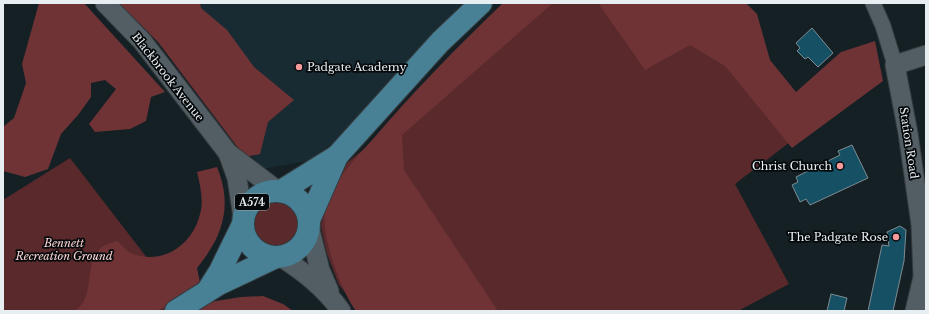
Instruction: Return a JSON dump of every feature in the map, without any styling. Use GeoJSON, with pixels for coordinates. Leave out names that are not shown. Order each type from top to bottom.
{"type":"FeatureCollection","features":[{"type":"Feature","properties":{"kind":"main road","name":"A574"},"geometry":{"type":"LineString","coordinates":[[207,291],[220,271],[252,201],[260,195],[279,191],[337,156],[440,42],[480,3]]}},
{"type":"Feature","properties":{"kind":"main road","name":"A574"},"geometry":{"type":"LineString","coordinates":[[176,311],[207,291],[278,257],[292,253],[300,246],[307,237],[309,223],[337,156]]}},
{"type":"Feature","properties":{"kind":"main road","name":"A574"},"geometry":{"type":"LineString","coordinates":[[279,191],[291,194],[300,201],[306,210],[309,223]]}},
{"type":"Feature","properties":{"kind":"main road","name":"A574"},"geometry":{"type":"LineString","coordinates":[[243,221],[244,234],[252,247],[265,256],[278,257]]}},
{"type":"Feature","properties":{"kind":"street","name":"Blackbrook Avenue"},"geometry":{"type":"LineString","coordinates":[[105,3],[142,41],[228,153],[279,191]]}},
{"type":"Feature","properties":{"kind":"street","name":"Station Road"},"geometry":{"type":"LineString","coordinates":[[873,3],[884,26],[895,65],[908,133],[922,225],[923,277],[915,311]]}},
{"type":"Feature","properties":{"kind":"street"},"geometry":{"type":"LineString","coordinates":[[895,65],[926,55]]}},
{"type":"Feature","properties":{"kind":"street","name":"Blackbrook Avenue"},"geometry":{"type":"LineString","coordinates":[[228,153],[237,178],[243,221]]}},
{"type":"Feature","properties":{"kind":"street"},"geometry":{"type":"LineString","coordinates":[[309,223],[320,270],[336,304]]}},
{"type":"Feature","properties":{"kind":"street"},"geometry":{"type":"LineString","coordinates":[[278,257],[304,271],[336,304]]}},
{"type":"Feature","properties":{"kind":"shaded area"},"geometry":{"type":"Polygon","coordinates":[[[39,3],[84,3],[165,92],[151,97],[146,121],[130,129],[95,132],[89,124],[116,89],[105,80],[91,83],[91,97],[78,115],[61,134],[48,169],[25,177],[3,171],[3,127],[14,118],[26,83],[22,64],[39,3]]]}},
{"type":"Feature","properties":{"kind":"shaded area"},"geometry":{"type":"Polygon","coordinates":[[[119,3],[200,3],[201,8],[227,30],[254,67],[294,100],[268,122],[260,154],[245,157],[158,42],[119,3]]]}},
{"type":"Feature","properties":{"kind":"shaded area","name":"Padgate Academy"},"geometry":{"type":"Polygon","coordinates":[[[130,3],[472,3],[342,137],[308,161],[261,169],[218,104],[130,3]]]}},
{"type":"Feature","properties":{"kind":"shaded area"},"geometry":{"type":"Polygon","coordinates":[[[503,3],[553,3],[402,135],[404,170],[498,311],[356,311],[344,290],[332,260],[328,244],[324,216],[326,205],[330,196],[340,178],[359,154],[420,86],[503,3]]]}},
{"type":"Feature","properties":{"kind":"shaded area"},"geometry":{"type":"Polygon","coordinates":[[[598,3],[746,3],[757,14],[770,60],[796,92],[841,52],[875,41],[883,81],[792,148],[725,66],[690,45],[645,70],[598,3]]]}},
{"type":"Feature","properties":{"kind":"shaded area"},"geometry":{"type":"Polygon","coordinates":[[[217,167],[222,181],[225,208],[219,232],[206,256],[197,268],[201,288],[157,311],[74,311],[81,305],[85,298],[88,290],[92,262],[102,247],[117,241],[133,254],[144,257],[156,257],[176,249],[184,243],[196,225],[201,209],[201,193],[197,172],[217,167]]]}},
{"type":"Feature","properties":{"kind":"shaded area"},"geometry":{"type":"Polygon","coordinates":[[[263,296],[283,304],[293,311],[193,311],[210,302],[241,297],[263,296]]]}},
{"type":"Feature","properties":{"kind":"green space"},"geometry":{"type":"Polygon","coordinates":[[[545,3],[605,3],[698,9],[790,142],[735,184],[789,284],[738,311],[361,311],[339,285],[327,254],[321,227],[322,201],[343,166],[545,3]]]}},
{"type":"Feature","properties":{"kind":"green space","name":"Bennett Recreation Ground"},"geometry":{"type":"Polygon","coordinates":[[[70,158],[188,311],[3,311],[3,200],[70,158]]]}},
{"type":"Feature","properties":{"kind":"green space"},"geometry":{"type":"Polygon","coordinates":[[[276,202],[289,206],[295,212],[299,225],[295,238],[289,244],[276,248],[263,244],[257,238],[253,225],[257,212],[263,206],[276,202]]]}},
{"type":"Feature","properties":{"kind":"building"},"geometry":{"type":"Polygon","coordinates":[[[812,28],[833,53],[818,67],[808,57],[805,59],[797,51],[800,48],[796,43],[812,28]]]}},
{"type":"Feature","properties":{"kind":"building","name":"Christ Church"},"geometry":{"type":"Polygon","coordinates":[[[852,145],[868,178],[810,205],[806,199],[800,202],[792,185],[798,182],[796,177],[840,155],[838,151],[852,145]]]}},
{"type":"Feature","properties":{"kind":"building"},"geometry":{"type":"Polygon","coordinates":[[[900,226],[906,230],[904,261],[893,311],[868,311],[882,245],[889,246],[887,232],[900,226]]]}},
{"type":"Feature","properties":{"kind":"building"},"geometry":{"type":"Polygon","coordinates":[[[831,294],[847,298],[844,311],[827,311],[831,294]]]}},
{"type":"Feature","properties":{"kind":"place","name":"Padgate Academy"},"geometry":{"type":"Point","coordinates":[299,67]}},
{"type":"Feature","properties":{"kind":"place","name":"Christ Church"},"geometry":{"type":"Point","coordinates":[840,166]}},
{"type":"Feature","properties":{"kind":"place","name":"The Padgate Rose"},"geometry":{"type":"Point","coordinates":[896,237]}}]}
